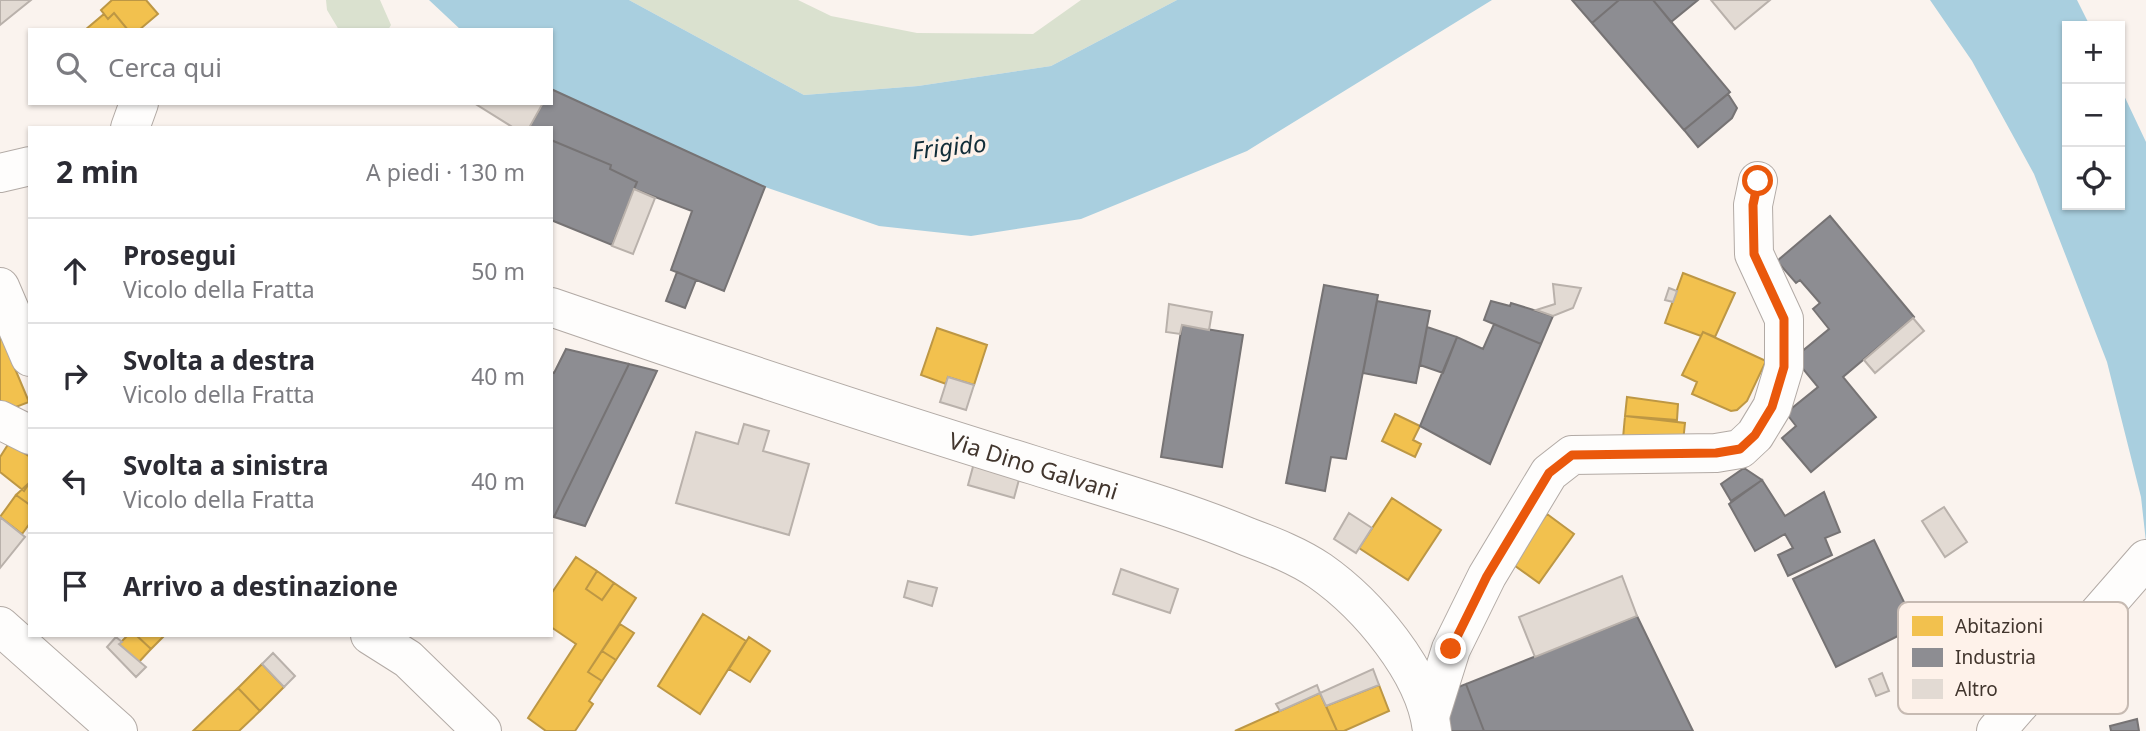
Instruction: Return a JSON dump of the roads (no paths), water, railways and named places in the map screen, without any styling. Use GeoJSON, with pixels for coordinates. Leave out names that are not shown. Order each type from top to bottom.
{"type":"FeatureCollection","features":[{"type":"Feature","properties":{"kind":"street"},"geometry":{"type":"LineString","coordinates":[[131,126],[138,105]]}},
{"type":"Feature","properties":{"kind":"street"},"geometry":{"type":"LineString","coordinates":[[0,173],[28,166]]}},
{"type":"Feature","properties":{"kind":"street"},"geometry":{"type":"LineString","coordinates":[[1431,723],[1451,649],[1487,576],[1549,473],[1572,455],[1716,453],[1740,449],[1755,435],[1767,417],[1784,367],[1784,319],[1754,254],[1753,205],[1758,181]]}},
{"type":"Feature","properties":{"kind":"street"},"geometry":{"type":"LineString","coordinates":[[0,287],[28,352]]}},
{"type":"Feature","properties":{"kind":"street","name":"Via Dino Galvani"},"geometry":{"type":"LineString","coordinates":[[553,308],[855,410],[1168,507],[1282,550],[1319,570],[1360,603],[1387,636],[1418,685],[1431,723]]}},
{"type":"Feature","properties":{"kind":"street"},"geometry":{"type":"LineString","coordinates":[[0,420],[28,434]]}},
{"type":"Feature","properties":{"kind":"street"},"geometry":{"type":"LineString","coordinates":[[2108,602],[2146,559]]}},
{"type":"Feature","properties":{"kind":"street"},"geometry":{"type":"LineString","coordinates":[[0,626],[118,731]]}},
{"type":"Feature","properties":{"kind":"street"},"geometry":{"type":"LineString","coordinates":[[373,637],[408,659],[482,731]]}},
{"type":"Feature","properties":{"kind":"street"},"geometry":{"type":"LineString","coordinates":[[1996,731],[2011,714]]}},
{"type":"Feature","properties":{"kind":"water","name":"Frigido"},"geometry":{"type":"Polygon","coordinates":[[[429,0],[629,0],[804,95],[918,86],[1051,66],[1177,0],[1492,0],[1247,151],[1081,219],[971,236],[879,226],[765,187],[553,90],[553,28],[459,28],[429,0]]]}},
{"type":"Feature","properties":{"kind":"water"},"geometry":{"type":"Polygon","coordinates":[[[1930,0],[2077,0],[2088,21],[2062,21],[2062,210],[2125,210],[2125,98],[2146,142],[2146,542],[2141,497],[2107,362],[2034,174],[1972,61],[1930,0]]]}}]}
